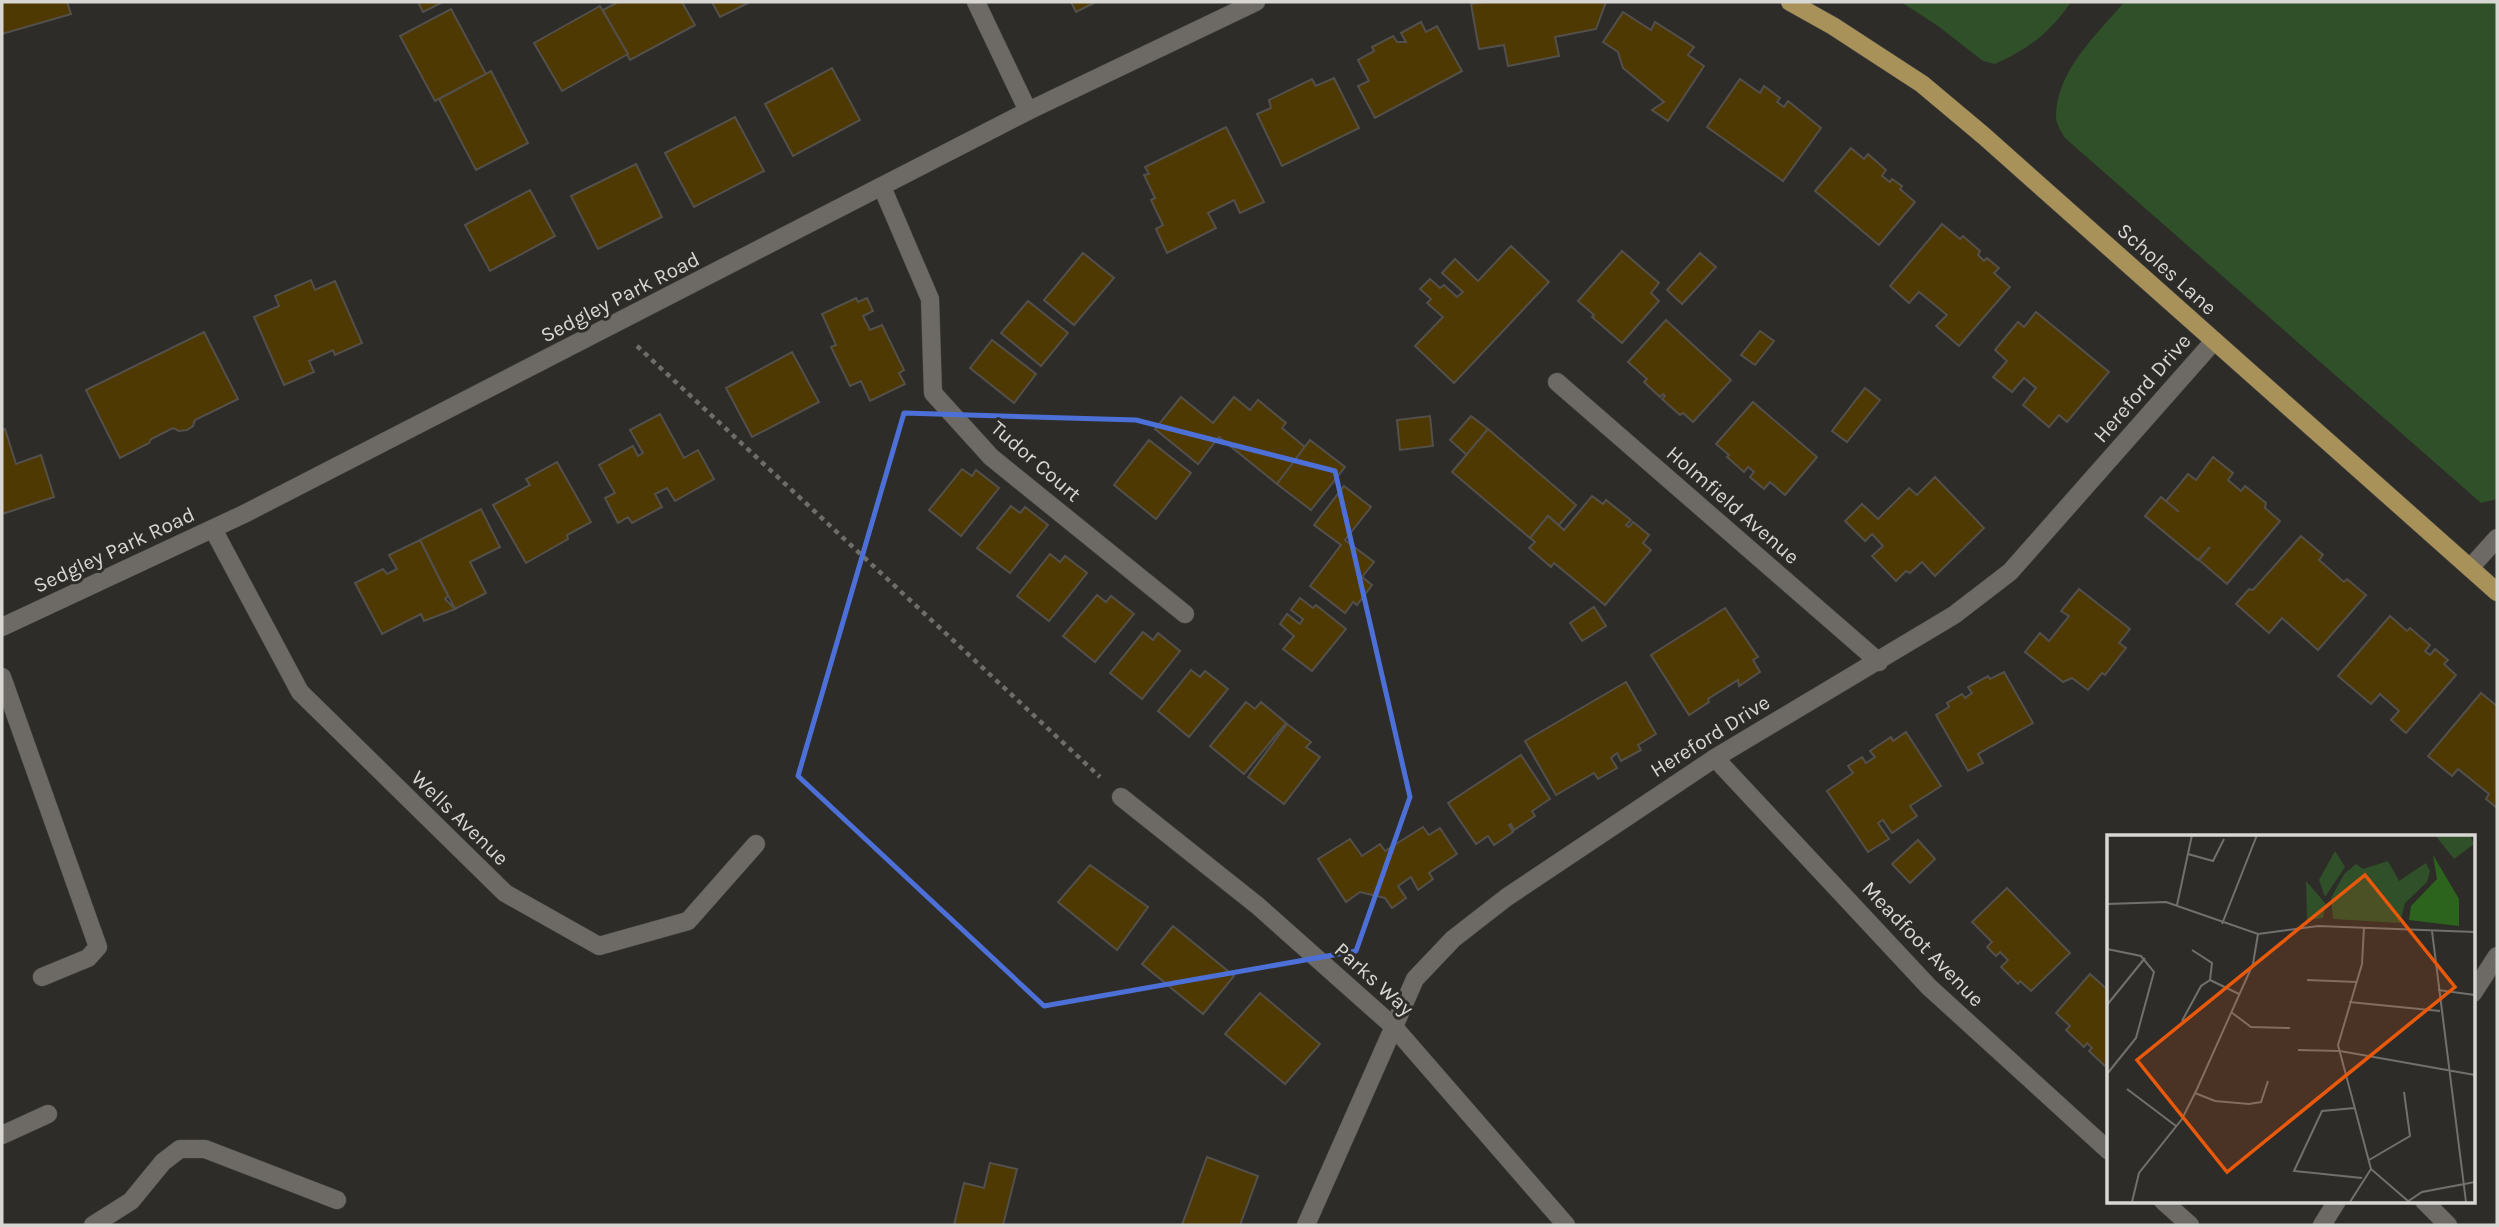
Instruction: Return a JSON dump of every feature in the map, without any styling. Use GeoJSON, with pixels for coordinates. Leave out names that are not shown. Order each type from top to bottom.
{"type":"FeatureCollection","features":[{"type":"Feature","properties":{"kind":"main road","name":"Scholes Lane"},"geometry":{"type":"LineString","coordinates":[[1790,2],[1922,84],[2497,592]]}},
{"type":"Feature","properties":{"kind":"street"},"geometry":{"type":"LineString","coordinates":[[976,2],[1028,111]]}},
{"type":"Feature","properties":{"kind":"street","name":"Sedgley Park Road"},"geometry":{"type":"LineString","coordinates":[[2,627],[213,529],[1028,111],[1256,2]]}},
{"type":"Feature","properties":{"kind":"street","name":"Tudor Court"},"geometry":{"type":"LineString","coordinates":[[882,187],[930,299],[933,393],[991,457],[1185,614]]}},
{"type":"Feature","properties":{"kind":"street","name":"Hereford Drive"},"geometry":{"type":"LineString","coordinates":[[1306,1225],[1415,979],[1453,939],[1507,897],[1714,758],[1954,615],[2010,572],[2214,341]]}},
{"type":"Feature","properties":{"kind":"street","name":"Holmfield Avenue"},"geometry":{"type":"LineString","coordinates":[[1557,382],[1879,662]]}},
{"type":"Feature","properties":{"kind":"street","name":"Wells Avenue"},"geometry":{"type":"LineString","coordinates":[[213,529],[300,692],[505,893],[599,946],[688,921],[756,844]]}},
{"type":"Feature","properties":{"kind":"street"},"geometry":{"type":"LineString","coordinates":[[2470,568],[2497,538]]}},
{"type":"Feature","properties":{"kind":"street"},"geometry":{"type":"LineString","coordinates":[[2,677],[98,947],[88,958],[42,977]]}},
{"type":"Feature","properties":{"kind":"street","name":"Meadfoot Avenue"},"geometry":{"type":"LineString","coordinates":[[1714,758],[1929,987],[2107,1149]]}},
{"type":"Feature","properties":{"kind":"street","name":"Parks Way"},"geometry":{"type":"LineString","coordinates":[[1121,797],[1258,906],[1394,1026],[1566,1225]]}},
{"type":"Feature","properties":{"kind":"street"},"geometry":{"type":"LineString","coordinates":[[2474,991],[2497,956]]}},
{"type":"Feature","properties":{"kind":"street"},"geometry":{"type":"LineString","coordinates":[[2,1135],[48,1114]]}},
{"type":"Feature","properties":{"kind":"street"},"geometry":{"type":"LineString","coordinates":[[93,1225],[131,1201],[163,1162],[180,1149],[205,1149],[337,1200]]}},
{"type":"Feature","properties":{"kind":"street"},"geometry":{"type":"LineString","coordinates":[[2164,1202],[2190,1225]]}},
{"type":"Feature","properties":{"kind":"street"},"geometry":{"type":"LineString","coordinates":[[2322,1225],[2336,1202]]}},
{"type":"Feature","properties":{"kind":"street"},"geometry":{"type":"LineString","coordinates":[[2425,1202],[2448,1225]]}},
{"type":"Feature","properties":{"kind":"path"},"geometry":{"type":"LineString","coordinates":[[615,325],[1121,797]]}},
{"type":"Feature","properties":{"kind":"highlighted area"},"geometry":{"type":"Polygon","coordinates":[[[904,413],[1136,420],[1335,471],[1410,797],[1356,951],[1044,1006],[798,776],[904,413]]]}},
{"type":"Feature","properties":{"kind":"green space"},"geometry":{"type":"Polygon","coordinates":[[[1901,2],[2071,2],[2038,39],[1995,64],[1983,61],[1938,26],[1901,2]]]}},
{"type":"Feature","properties":{"kind":"green space"},"geometry":{"type":"Polygon","coordinates":[[[2124,2],[2497,2],[2497,499],[2481,503],[2065,138],[2056,119],[2062,85],[2090,41],[2124,2]]]}},
{"type":"Feature","properties":{"kind":"building"},"geometry":{"type":"Polygon","coordinates":[[[2,2],[67,2],[71,14],[2,34],[2,2]]]}},
{"type":"Feature","properties":{"kind":"building"},"geometry":{"type":"Polygon","coordinates":[[[418,2],[443,2],[423,12],[418,2]]]}},
{"type":"Feature","properties":{"kind":"building"},"geometry":{"type":"Polygon","coordinates":[[[618,2],[682,2],[695,25],[630,60],[603,10],[618,2]]]}},
{"type":"Feature","properties":{"kind":"building"},"geometry":{"type":"Polygon","coordinates":[[[712,2],[750,2],[720,17],[712,2]]]}},
{"type":"Feature","properties":{"kind":"building"},"geometry":{"type":"Polygon","coordinates":[[[1071,2],[1096,2],[1076,12],[1071,2]]]}},
{"type":"Feature","properties":{"kind":"building"},"geometry":{"type":"Polygon","coordinates":[[[1606,2],[1596,29],[1555,37],[1559,56],[1508,66],[1504,45],[1479,49],[1471,4],[1606,2]]]}},
{"type":"Feature","properties":{"kind":"building"},"geometry":{"type":"Polygon","coordinates":[[[600,6],[628,54],[562,91],[534,43],[600,6]]]}},
{"type":"Feature","properties":{"kind":"building"},"geometry":{"type":"Polygon","coordinates":[[[451,9],[486,74],[435,101],[400,36],[451,9]]]}},
{"type":"Feature","properties":{"kind":"building"},"geometry":{"type":"Polygon","coordinates":[[[1623,12],[1651,30],[1655,22],[1694,47],[1688,55],[1704,66],[1668,121],[1652,110],[1664,102],[1623,68],[1618,52],[1603,42],[1623,12]]]}},
{"type":"Feature","properties":{"kind":"building"},"geometry":{"type":"Polygon","coordinates":[[[1421,22],[1426,32],[1437,26],[1462,71],[1375,118],[1358,86],[1369,81],[1358,60],[1374,51],[1372,47],[1393,36],[1397,42],[1406,42],[1401,33],[1421,22]]]}},
{"type":"Feature","properties":{"kind":"building"},"geometry":{"type":"Polygon","coordinates":[[[832,68],[860,120],[793,156],[765,104],[832,68]]]}},
{"type":"Feature","properties":{"kind":"building"},"geometry":{"type":"Polygon","coordinates":[[[491,71],[528,143],[476,170],[439,99],[491,71]]]}},
{"type":"Feature","properties":{"kind":"building"},"geometry":{"type":"Polygon","coordinates":[[[1334,78],[1359,128],[1282,166],[1257,114],[1271,108],[1269,100],[1312,79],[1316,86],[1334,78]]]}},
{"type":"Feature","properties":{"kind":"building"},"geometry":{"type":"Polygon","coordinates":[[[1740,79],[1760,93],[1764,86],[1780,98],[1777,102],[1784,107],[1788,101],[1821,128],[1783,181],[1707,127],[1740,79]]]}},
{"type":"Feature","properties":{"kind":"building"},"geometry":{"type":"Polygon","coordinates":[[[735,117],[764,171],[694,207],[665,153],[735,117]]]}},
{"type":"Feature","properties":{"kind":"building"},"geometry":{"type":"Polygon","coordinates":[[[1226,127],[1264,202],[1240,213],[1234,200],[1208,213],[1216,228],[1167,253],[1156,229],[1163,225],[1151,200],[1155,198],[1144,175],[1149,174],[1145,167],[1226,127]]]}},
{"type":"Feature","properties":{"kind":"building"},"geometry":{"type":"Polygon","coordinates":[[[1851,148],[1864,159],[1868,154],[1886,170],[1882,176],[1902,186],[1900,189],[1915,202],[1879,245],[1815,191],[1851,148]]]}},
{"type":"Feature","properties":{"kind":"building"},"geometry":{"type":"Polygon","coordinates":[[[636,164],[662,217],[598,249],[571,196],[636,164]]]}},
{"type":"Feature","properties":{"kind":"building"},"geometry":{"type":"Polygon","coordinates":[[[530,190],[555,236],[490,271],[465,225],[530,190]]]}},
{"type":"Feature","properties":{"kind":"building"},"geometry":{"type":"Polygon","coordinates":[[[1942,224],[1960,239],[1963,236],[1980,251],[1978,255],[1984,261],[1987,258],[1999,268],[1994,273],[2010,287],[1959,346],[1936,326],[1947,315],[1919,292],[1909,303],[1890,286],[1942,224]]]}},
{"type":"Feature","properties":{"kind":"building"},"geometry":{"type":"Polygon","coordinates":[[[1511,246],[1549,282],[1454,383],[1415,346],[1443,317],[1427,303],[1431,299],[1420,289],[1430,279],[1440,288],[1444,285],[1457,297],[1463,292],[1442,273],[1455,259],[1478,281],[1511,246]]]}},
{"type":"Feature","properties":{"kind":"building"},"geometry":{"type":"Polygon","coordinates":[[[1622,251],[1659,283],[1651,293],[1659,301],[1622,343],[1578,301],[1622,251]]]}},
{"type":"Feature","properties":{"kind":"building"},"geometry":{"type":"Polygon","coordinates":[[[1083,253],[1114,278],[1074,325],[1044,300],[1083,253]]]}},
{"type":"Feature","properties":{"kind":"building"},"geometry":{"type":"Polygon","coordinates":[[[1700,253],[1716,267],[1682,304],[1667,290],[1700,253]]]}},
{"type":"Feature","properties":{"kind":"building"},"geometry":{"type":"Polygon","coordinates":[[[311,280],[315,290],[335,281],[362,343],[335,355],[333,350],[309,361],[314,372],[284,385],[254,317],[279,306],[275,296],[311,280]]]}},
{"type":"Feature","properties":{"kind":"building"},"geometry":{"type":"Polygon","coordinates":[[[856,298],[858,302],[867,298],[873,311],[863,316],[870,330],[882,325],[904,370],[899,373],[905,384],[870,401],[861,381],[850,386],[831,347],[836,345],[822,314],[856,298]]]}},
{"type":"Feature","properties":{"kind":"building"},"geometry":{"type":"Polygon","coordinates":[[[1028,301],[1068,333],[1041,366],[1001,333],[1028,301]]]}},
{"type":"Feature","properties":{"kind":"building"},"geometry":{"type":"Polygon","coordinates":[[[2036,312],[2109,372],[2067,422],[2059,415],[2049,427],[2023,405],[2036,388],[2024,378],[2012,392],[1993,377],[2007,361],[1995,350],[2018,322],[2024,327],[2036,312]]]}},
{"type":"Feature","properties":{"kind":"building"},"geometry":{"type":"Polygon","coordinates":[[[1666,320],[1731,380],[1693,422],[1683,413],[1680,415],[1662,399],[1665,396],[1663,394],[1660,397],[1644,382],[1647,379],[1628,362],[1666,320]]]}},
{"type":"Feature","properties":{"kind":"building"},"geometry":{"type":"Polygon","coordinates":[[[1760,331],[1774,341],[1755,365],[1741,355],[1760,331]]]}},
{"type":"Feature","properties":{"kind":"building"},"geometry":{"type":"Polygon","coordinates":[[[204,332],[238,399],[195,420],[193,426],[187,430],[179,431],[173,428],[120,458],[86,390],[204,332]]]}},
{"type":"Feature","properties":{"kind":"building"},"geometry":{"type":"Polygon","coordinates":[[[992,340],[1036,374],[1014,403],[970,368],[992,340]]]}},
{"type":"Feature","properties":{"kind":"building"},"geometry":{"type":"Polygon","coordinates":[[[792,352],[819,402],[752,437],[726,388],[792,352]]]}},
{"type":"Feature","properties":{"kind":"building"},"geometry":{"type":"Polygon","coordinates":[[[1865,388],[1880,400],[1847,442],[1832,431],[1865,388]]]}},
{"type":"Feature","properties":{"kind":"building"},"geometry":{"type":"Polygon","coordinates":[[[1181,397],[1213,423],[1234,397],[1250,410],[1258,400],[1286,423],[1282,428],[1306,448],[1277,484],[1219,437],[1198,464],[1155,429],[1181,397]]]}},
{"type":"Feature","properties":{"kind":"building"},"geometry":{"type":"Polygon","coordinates":[[[1753,402],[1817,457],[1785,495],[1770,482],[1764,489],[1750,477],[1754,472],[1748,467],[1744,472],[1716,444],[1753,402]]]}},
{"type":"Feature","properties":{"kind":"building"},"geometry":{"type":"Polygon","coordinates":[[[660,414],[684,458],[698,450],[714,479],[675,501],[667,488],[655,494],[662,507],[632,523],[628,517],[618,523],[605,498],[615,493],[599,465],[633,446],[638,456],[643,453],[630,430],[660,414]]]}},
{"type":"Feature","properties":{"kind":"building"},"geometry":{"type":"Polygon","coordinates":[[[1430,416],[1433,446],[1400,450],[1397,420],[1430,416]]]}},
{"type":"Feature","properties":{"kind":"building"},"geometry":{"type":"Polygon","coordinates":[[[1471,416],[1488,429],[1467,455],[1450,440],[1471,416]]]}},
{"type":"Feature","properties":{"kind":"building"},"geometry":{"type":"Polygon","coordinates":[[[5,429],[16,464],[41,455],[54,497],[2,514],[2,430],[5,429]]]}},
{"type":"Feature","properties":{"kind":"building"},"geometry":{"type":"Polygon","coordinates":[[[1488,429],[1576,505],[1559,525],[1548,516],[1530,538],[1452,472],[1488,429]]]}},
{"type":"Feature","properties":{"kind":"building"},"geometry":{"type":"Polygon","coordinates":[[[1149,440],[1191,473],[1156,519],[1114,485],[1149,440]]]}},
{"type":"Feature","properties":{"kind":"building"},"geometry":{"type":"Polygon","coordinates":[[[1310,440],[1345,467],[1311,510],[1277,484],[1310,440]]]}},
{"type":"Feature","properties":{"kind":"building"},"geometry":{"type":"Polygon","coordinates":[[[2213,457],[2233,473],[2228,480],[2241,491],[2245,486],[2266,503],[2265,508],[2280,521],[2227,584],[2199,560],[2210,547],[2198,560],[2145,516],[2161,497],[2179,512],[2166,501],[2188,474],[2196,480],[2213,457]]]}},
{"type":"Feature","properties":{"kind":"building"},"geometry":{"type":"Polygon","coordinates":[[[557,462],[591,522],[567,535],[568,539],[526,563],[493,505],[530,485],[526,479],[557,462]]]}},
{"type":"Feature","properties":{"kind":"building"},"geometry":{"type":"Polygon","coordinates":[[[962,469],[972,476],[976,470],[999,488],[961,536],[929,510],[962,469]]]}},
{"type":"Feature","properties":{"kind":"building"},"geometry":{"type":"Polygon","coordinates":[[[1935,477],[1984,528],[1935,576],[1922,562],[1910,573],[1906,571],[1896,581],[1872,556],[1883,546],[1872,534],[1865,541],[1845,521],[1862,504],[1878,519],[1909,488],[1917,495],[1935,477]]]}},
{"type":"Feature","properties":{"kind":"building"},"geometry":{"type":"Polygon","coordinates":[[[1344,486],[1371,507],[1345,540],[1374,562],[1362,577],[1372,585],[1357,605],[1353,602],[1345,613],[1310,586],[1341,545],[1314,525],[1344,486]]]}},
{"type":"Feature","properties":{"kind":"building"},"geometry":{"type":"Polygon","coordinates":[[[1592,496],[1603,504],[1606,500],[1631,520],[1626,525],[1629,527],[1633,522],[1649,535],[1643,543],[1651,550],[1605,605],[1554,563],[1551,567],[1529,548],[1535,542],[1530,538],[1548,516],[1564,530],[1592,496]]]}},
{"type":"Feature","properties":{"kind":"building"},"geometry":{"type":"Polygon","coordinates":[[[1011,506],[1020,513],[1025,507],[1048,525],[1010,573],[977,548],[1011,506]]]}},
{"type":"Feature","properties":{"kind":"building"},"geometry":{"type":"Polygon","coordinates":[[[481,509],[500,547],[470,562],[486,593],[455,609],[420,540],[481,509]]]}},
{"type":"Feature","properties":{"kind":"building"},"geometry":{"type":"Polygon","coordinates":[[[2301,536],[2323,555],[2319,560],[2344,582],[2347,579],[2366,595],[2318,650],[2282,618],[2269,633],[2236,604],[2249,589],[2253,590],[2301,536]]]}},
{"type":"Feature","properties":{"kind":"building"},"geometry":{"type":"Polygon","coordinates":[[[420,540],[448,596],[445,599],[455,609],[424,621],[421,614],[382,634],[355,583],[383,569],[387,574],[397,569],[389,555],[420,540]]]}},
{"type":"Feature","properties":{"kind":"building"},"geometry":{"type":"Polygon","coordinates":[[[1050,554],[1060,562],[1065,556],[1087,573],[1049,621],[1017,596],[1050,554]]]}},
{"type":"Feature","properties":{"kind":"building"},"geometry":{"type":"Polygon","coordinates":[[[2079,589],[2130,629],[2119,643],[2126,648],[2105,675],[2102,673],[2088,690],[2072,678],[2063,682],[2025,652],[2040,633],[2049,641],[2069,616],[2061,611],[2079,589]]]}},
{"type":"Feature","properties":{"kind":"building"},"geometry":{"type":"Polygon","coordinates":[[[1097,595],[1106,602],[1111,596],[1134,614],[1095,662],[1063,636],[1097,595]]]}},
{"type":"Feature","properties":{"kind":"building"},"geometry":{"type":"Polygon","coordinates":[[[1300,598],[1313,608],[1316,605],[1346,629],[1312,671],[1283,649],[1294,636],[1280,624],[1287,614],[1300,624],[1303,619],[1291,610],[1300,598]]]}},
{"type":"Feature","properties":{"kind":"building"},"geometry":{"type":"Polygon","coordinates":[[[1594,607],[1606,626],[1582,641],[1570,623],[1594,607]]]}},
{"type":"Feature","properties":{"kind":"building"},"geometry":{"type":"Polygon","coordinates":[[[1725,608],[1758,657],[1753,660],[1760,672],[1739,686],[1738,680],[1689,715],[1651,655],[1725,608]]]}},
{"type":"Feature","properties":{"kind":"building"},"geometry":{"type":"Polygon","coordinates":[[[2390,616],[2407,631],[2410,628],[2430,645],[2425,651],[2430,655],[2435,649],[2448,660],[2444,664],[2456,675],[2406,733],[2391,720],[2399,711],[2380,694],[2371,704],[2338,676],[2390,616]]]}},
{"type":"Feature","properties":{"kind":"building"},"geometry":{"type":"Polygon","coordinates":[[[1143,632],[1153,640],[1158,633],[1180,651],[1142,699],[1110,673],[1143,632]]]}},
{"type":"Feature","properties":{"kind":"building"},"geometry":{"type":"Polygon","coordinates":[[[1191,670],[1200,677],[1205,671],[1228,689],[1189,737],[1158,711],[1191,670]]]}},
{"type":"Feature","properties":{"kind":"building"},"geometry":{"type":"Polygon","coordinates":[[[2004,672],[2033,723],[1978,754],[1983,763],[1968,771],[1936,715],[1949,707],[1947,703],[1962,694],[1965,698],[1972,693],[1968,687],[1988,676],[1990,679],[2004,672]]]}},
{"type":"Feature","properties":{"kind":"building"},"geometry":{"type":"Polygon","coordinates":[[[1626,682],[1656,734],[1638,745],[1641,750],[1621,761],[1617,753],[1611,758],[1617,768],[1598,779],[1594,773],[1556,795],[1525,741],[1626,682]]]}},
{"type":"Feature","properties":{"kind":"building"},"geometry":{"type":"Polygon","coordinates":[[[2481,693],[2497,706],[2497,808],[2486,799],[2489,794],[2458,769],[2452,776],[2428,756],[2481,693]]]}},
{"type":"Feature","properties":{"kind":"building"},"geometry":{"type":"Polygon","coordinates":[[[1246,702],[1255,709],[1261,702],[1286,723],[1244,774],[1210,746],[1246,702]]]}},
{"type":"Feature","properties":{"kind":"building"},"geometry":{"type":"Polygon","coordinates":[[[1287,724],[1311,742],[1306,747],[1320,757],[1284,804],[1248,777],[1287,724]]]}},
{"type":"Feature","properties":{"kind":"building"},"geometry":{"type":"Polygon","coordinates":[[[1906,732],[1941,786],[1910,806],[1917,816],[1892,833],[1883,820],[1878,823],[1889,839],[1868,852],[1827,791],[1853,773],[1848,766],[1862,757],[1866,763],[1875,757],[1870,751],[1891,737],[1893,741],[1906,732]]]}},
{"type":"Feature","properties":{"kind":"building"},"geometry":{"type":"Polygon","coordinates":[[[1521,755],[1550,799],[1532,811],[1535,816],[1514,830],[1511,824],[1509,825],[1513,832],[1494,845],[1488,836],[1476,844],[1448,803],[1521,755]]]}},
{"type":"Feature","properties":{"kind":"building"},"geometry":{"type":"Polygon","coordinates":[[[1423,827],[1429,835],[1440,828],[1457,854],[1429,873],[1433,879],[1418,890],[1411,877],[1398,886],[1406,898],[1392,908],[1385,898],[1360,892],[1346,902],[1318,859],[1350,839],[1362,856],[1380,844],[1385,851],[1423,827]]]}},
{"type":"Feature","properties":{"kind":"building"},"geometry":{"type":"Polygon","coordinates":[[[1918,840],[1935,859],[1910,883],[1892,864],[1918,840]]]}},
{"type":"Feature","properties":{"kind":"building"},"geometry":{"type":"Polygon","coordinates":[[[1090,865],[1148,907],[1117,950],[1058,902],[1090,865]]]}},
{"type":"Feature","properties":{"kind":"building"},"geometry":{"type":"Polygon","coordinates":[[[2007,888],[2070,953],[2031,991],[2020,981],[2018,984],[2001,967],[2008,960],[2000,952],[1996,956],[1987,947],[1992,942],[1972,922],[2007,888]]]}},
{"type":"Feature","properties":{"kind":"building"},"geometry":{"type":"Polygon","coordinates":[[[1173,926],[1234,976],[1203,1014],[1142,964],[1173,926]]]}},
{"type":"Feature","properties":{"kind":"building"},"geometry":{"type":"Polygon","coordinates":[[[2090,974],[2107,989],[2105,1066],[2089,1051],[2092,1048],[2087,1043],[2084,1047],[2066,1030],[2070,1026],[2056,1013],[2090,974]]]}},
{"type":"Feature","properties":{"kind":"building"},"geometry":{"type":"Polygon","coordinates":[[[1260,993],[1320,1044],[1285,1084],[1225,1034],[1260,993]]]}},
{"type":"Feature","properties":{"kind":"building"},"geometry":{"type":"Polygon","coordinates":[[[1207,1157],[1258,1176],[1240,1225],[1182,1225],[1207,1157]]]}},
{"type":"Feature","properties":{"kind":"building"},"geometry":{"type":"Polygon","coordinates":[[[990,1163],[1017,1169],[1003,1225],[954,1225],[964,1183],[984,1188],[990,1163]]]}}]}
